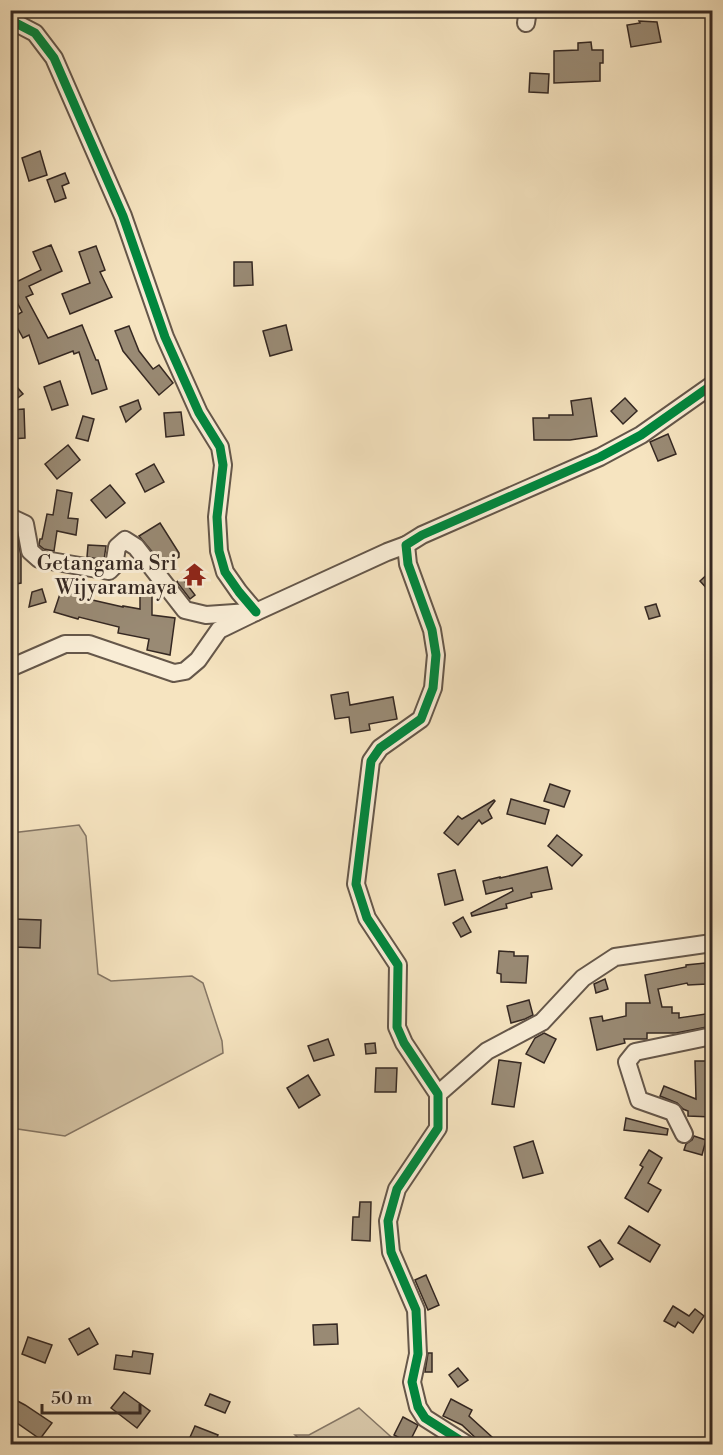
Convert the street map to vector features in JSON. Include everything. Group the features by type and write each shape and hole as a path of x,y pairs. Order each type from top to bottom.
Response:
{"street":[{"path":"10,21 35,33 54,58 123,216 165,337 199,413 220,447 223,465 217,518 219,551 225,572 256,612"},
{"path":"10,668 65,644 89,644 174,673 185,671 198,660 219,630 406,545 422,535 600,457 641,435 712,384"},
{"path":"10,517 25,524 30,551 39,559 109,572 114,566 117,547 125,540 136,546 185,610 206,615 256,612"},
{"path":"406,545 408,564 432,630 436,655 433,688 421,719 380,748 371,761 356,884 367,918 398,965 398,1027 404,1043 438,1094 438,1128 397,1189 388,1221 391,1252 416,1310 418,1354 412,1382 417,1407 425,1418 466,1444"},
{"path":"438,1094 488,1051 542,1022 584,978 615,957 712,943"},
{"path":"684,1134 673,1112 639,1100 627,1062 635,1052 712,1036"}],"shaded area":[{"path":"79,825 86,836 98,974 111,981 192,976 203,983 222,1041 223,1053 65,1136 11,1128 11,833"},
{"path":"359,1408 399,1444 305,1444 295,1435 309,1435"}],"building":[{"path":"639,21 657,22 661,42 631,47 627,25 640,23"},
{"path":"591,42 592,50 603,50 600,81 554,83 554,51 578,50 578,43"},
{"path":"530,73 549,74 548,93 529,92"},
{"path":"40,151 47,175 29,181 22,158"},
{"path":"65,173 69,183 62,186 66,198 55,202 47,180"},
{"path":"51,245 62,271 29,286 33,294 26,297 48,338 82,325 96,360 98,360 107,389 92,394 79,352 74,354 73,351 39,364 29,335 23,338 12,318 22,312 10,285 41,270 33,252"},
{"path":"96,246 105,270 100,272 112,297 70,314 62,294 90,283 79,252"},
{"path":"234,262 252,262 253,285 234,286"},
{"path":"286,325 292,350 270,356 263,331"},
{"path":"129,326 139,351 153,369 159,365 173,383 159,395 123,351 115,331"},
{"path":"10,379 23,394 10,404"},
{"path":"60,381 68,405 52,410 44,387"},
{"path":"591,398 597,436 570,440 534,440 533,418 573,415 571,401"},
{"path":"625,398 637,411 623,424 611,411"},
{"path":"138,400 141,409 126,422 120,407"},
{"path":"24,409 25,438 11,439 11,410"},
{"path":"181,412 184,435 166,437 164,413"},
{"path":"83,416 94,419 88,441 76,438"},
{"path":"668,434 676,454 658,461 650,442"},
{"path":"68,445 80,460 57,479 45,464"},
{"path":"154,464 164,482 145,492 136,474"},
{"path":"110,485 125,503 106,518 91,500"},
{"path":"57,490 72,493 68,518 78,519 76,535 57,531 54,551 44,549 39,545 47,514 53,515"},
{"path":"160,523 179,553 179,557 164,566 139,536"},
{"path":"10,529 16,531 21,555 21,583 10,585"},
{"path":"88,545 106,546 104,560 87,557"},
{"path":"712,570 712,594 700,581"},
{"path":"182,578 195,595 190,599 177,582"},
{"path":"42,589 46,602 29,607 32,592"},
{"path":"61,591 123,607 140,609 140,595 152,595 152,615 175,618 170,655 147,650 149,639 118,633 119,627 54,612"},
{"path":"656,604 660,616 649,619 645,607"},
{"path":"348,692 350,705 393,697 397,719 369,724 370,730 351,733 349,717 335,719 331,695"},
{"path":"550,784 570,791 564,807 544,801"},
{"path":"511,799 549,810 545,824 507,814"},
{"path":"494,800 488,810 492,818 482,824 479,820 458,845 444,833 458,816 462,819"},
{"path":"557,835 582,855 572,866 548,846"},
{"path":"547,867 552,889 531,893 532,897 506,904 507,908 472,916 471,913 513,891 512,888 486,894 483,881"},
{"path":"455,870 463,900 445,905 438,874"},
{"path":"463,917 471,932 461,937 453,923"},
{"path":"15,919 41,920 40,948 14,947"},
{"path":"499,951 514,952 514,956 528,956 526,983 501,982 501,974 497,973"},
{"path":"705,963 707,984 688,985 687,983 658,989 662,1007 672,1007 672,1013 679,1013 679,1018 712,1013 712,1026 676,1033 647,1033 647,1039 624,1039 625,1043 597,1050 590,1018 602,1016 603,1021 626,1016 626,1003 650,1003 645,975"},
{"path":"605,979 608,989 596,993 594,984"},
{"path":"529,1000 533,1015 511,1023 507,1006"},
{"path":"544,1033 556,1039 544,1063 526,1054 535,1038"},
{"path":"328,1039 334,1055 314,1061 308,1046"},
{"path":"375,1043 376,1053 366,1054 365,1044"},
{"path":"499,1060 521,1063 514,1107 492,1104"},
{"path":"695,1061 712,1061 712,1117 688,1116 688,1111 677,1103 660,1096 664,1086 696,1099"},
{"path":"376,1068 397,1068 396,1092 375,1092"},
{"path":"308,1075 320,1095 299,1108 287,1088"},
{"path":"626,1118 668,1129 667,1135 624,1130"},
{"path":"694,1136 706,1140 702,1155 684,1150 686,1144"},
{"path":"533,1141 543,1173 523,1178 514,1147"},
{"path":"649,1150 662,1158 648,1183 661,1190 648,1212 625,1198 643,1167 640,1165"},
{"path":"360,1202 371,1202 370,1241 352,1240 353,1217 359,1217"},
{"path":"629,1226 660,1245 650,1262 618,1243"},
{"path":"600,1240 613,1259 600,1267 588,1247"},
{"path":"426,1275 439,1305 428,1310 415,1280"},
{"path":"673,1306 689,1316 695,1309 704,1316 693,1333 678,1322 675,1327 664,1321"},
{"path":"337,1324 338,1344 314,1345 313,1325"},
{"path":"89,1328 98,1344 78,1355 69,1339"},
{"path":"28,1337 52,1345 45,1363 22,1354"},
{"path":"133,1351 153,1354 150,1374 114,1369 116,1355 132,1357"},
{"path":"428,1353 432,1353 432,1372 425,1372"},
{"path":"458,1368 468,1380 458,1387 449,1375"},
{"path":"124,1392 150,1411 137,1428 111,1408"},
{"path":"210,1394 230,1402 225,1413 205,1405"},
{"path":"10,1397 52,1423 40,1439 10,1418"},
{"path":"451,1399 472,1410 469,1416 492,1437 485,1444 482,1444 462,1425 443,1416"},
{"path":"403,1417 418,1425 409,1443 394,1435"},
{"path":"195,1426 218,1435 214,1444 187,1444"}],"cycle path":[{"path":"10,20 35,33 54,58 123,216 165,337 199,413 220,447 223,465 217,517 219,551 225,572 256,612"},
{"path":"466,1444 425,1418 418,1407 412,1382 418,1354 416,1310 391,1252 388,1221 397,1189 438,1128 438,1094 404,1043 397,1027 398,965 367,918 356,884 371,761 380,748 421,719 433,688 436,655 432,630 408,564 406,545 422,535 600,457 641,435 712,385"}],"place":[{"name":"Getangama Sri Wijyaramaya","path":"195,575"}]}
